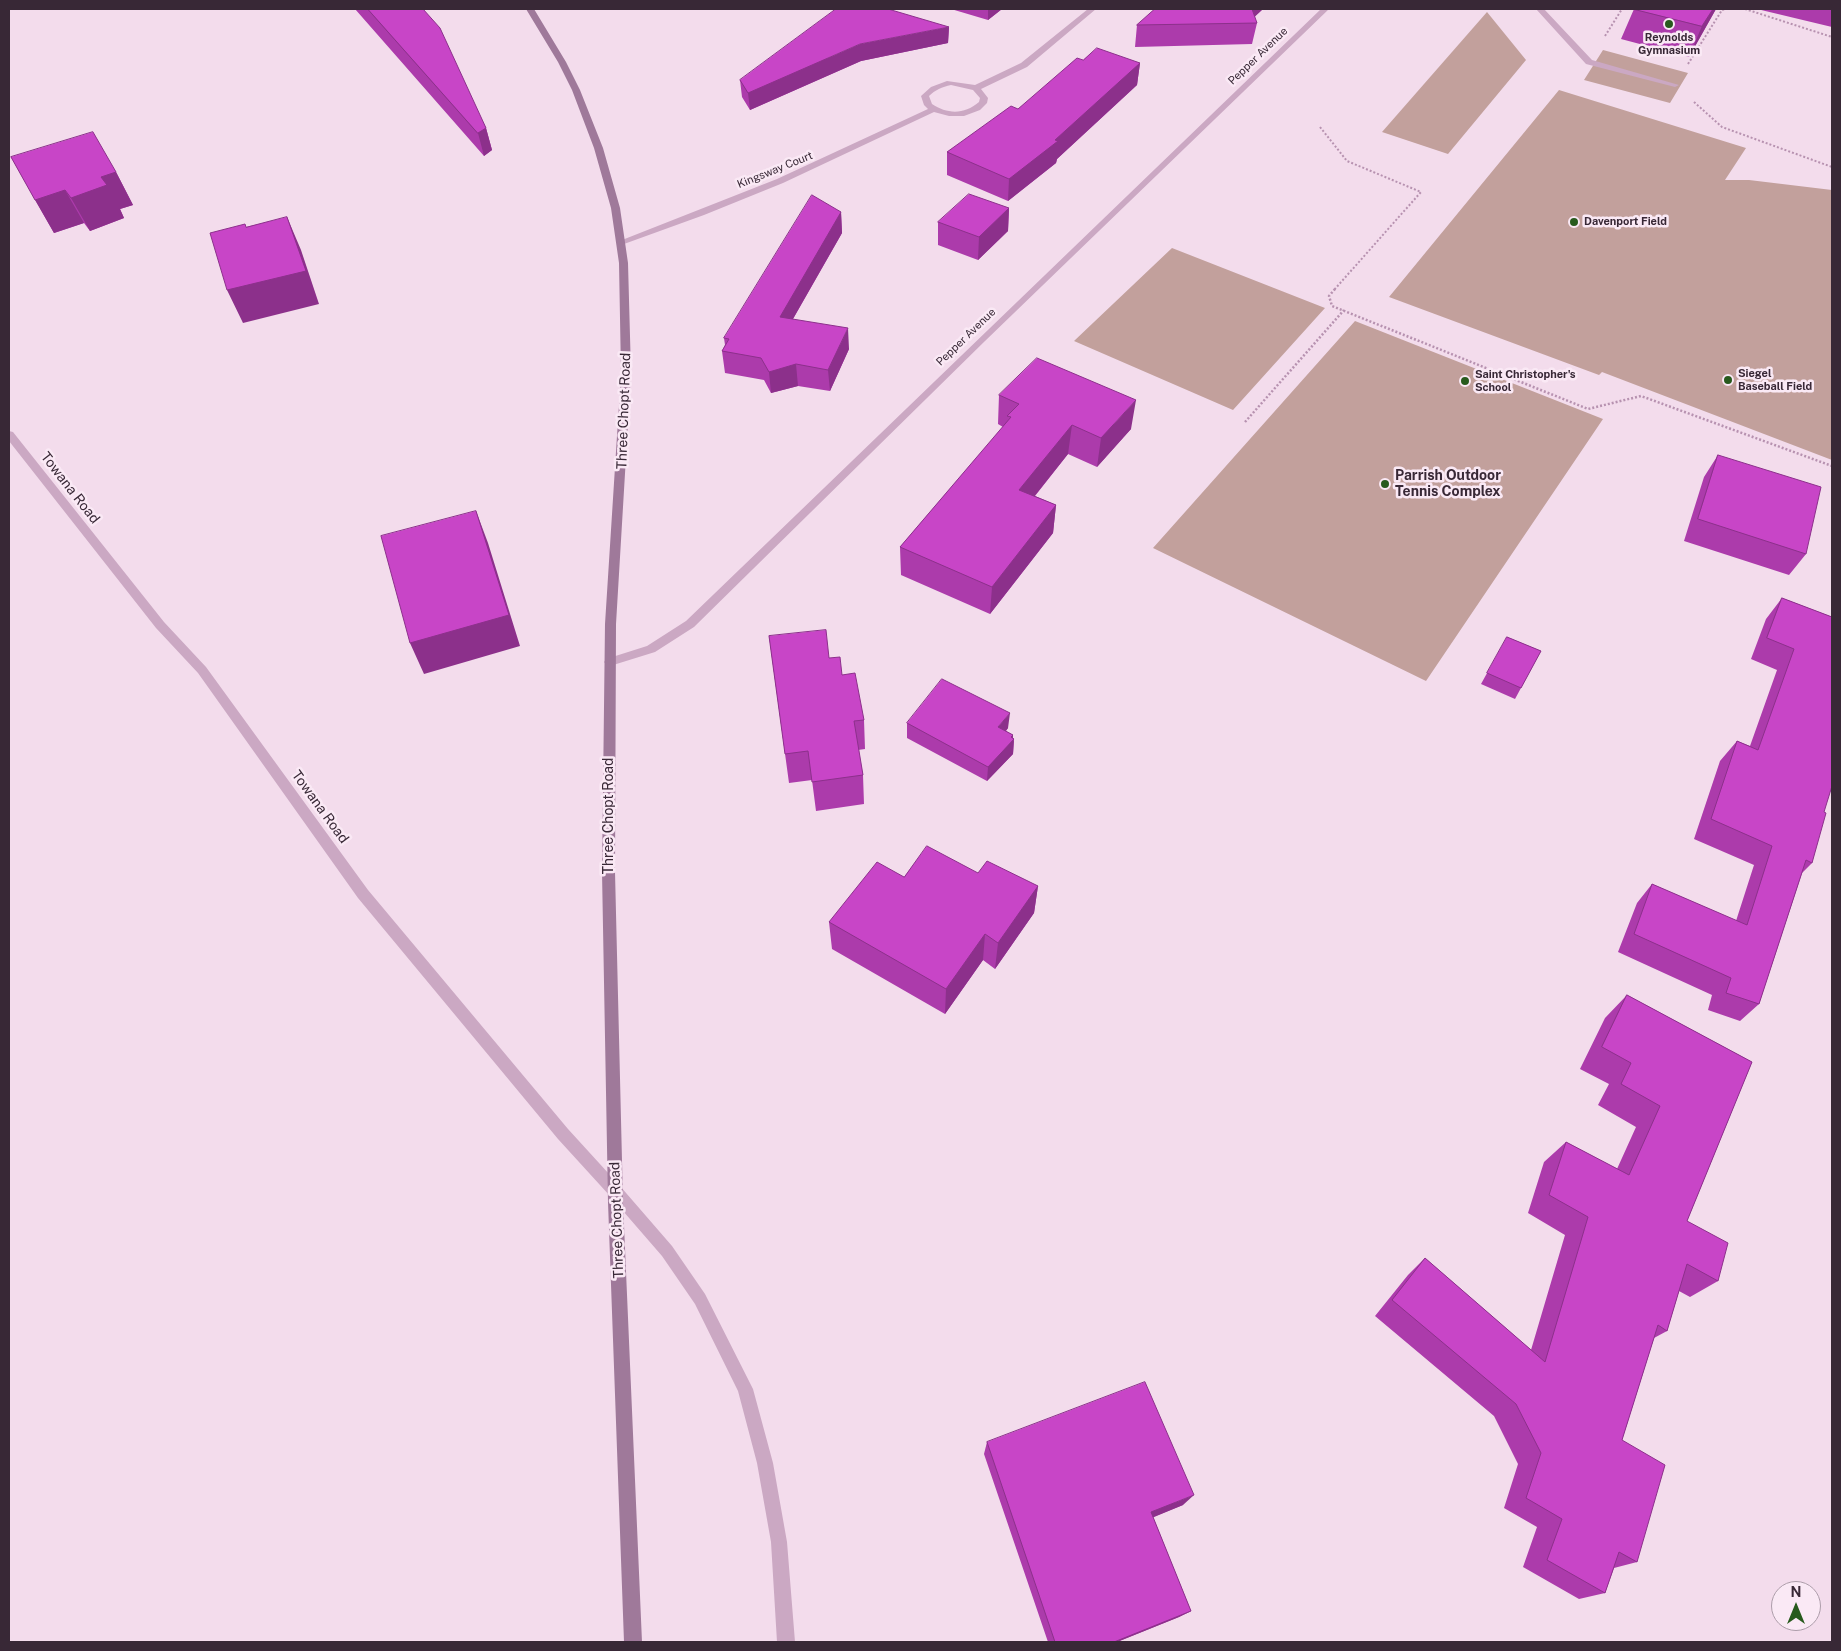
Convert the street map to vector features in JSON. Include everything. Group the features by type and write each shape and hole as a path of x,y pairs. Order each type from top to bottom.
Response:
{"main road":[{"name":"Three Chopt Road","path":"530,9 557,52 576,89 593,130 621,242 627,350 610,662 608,842 614,1191 632,1642"}],"street":[{"path":"976,88 1024,65 1092,9"},
{"name":"Pepper Avenue","path":"610,662 651,649 690,624 982,339 1325,9"},
{"path":"1540,9 1589,62 1675,85"},
{"path":"951,83 976,88 984,98 983,103 971,112 952,114 934,110 928,105 925,96 934,87 951,83"},
{"name":"Kingsway Court","path":"621,242 663,228 840,155 934,110"},
{"name":"Towana Road","path":"9,434 160,625 202,670 363,894 563,1134 667,1251 700,1299 745,1389 765,1463 779,1542 786,1642"}],"path":[{"path":"1725,9 1722,10 1675,85 1722,127 1832,167"},
{"path":"1745,9 1832,37"},
{"path":"1320,127 1347,161 1421,192 1329,296 1332,306 1588,409 1641,396 1832,466"},
{"path":"1245,422 1344,310"}],"shaded area":[{"path":"1487,12 1526,60 1448,154 1382,132"},
{"path":"1603,50 1688,73 1670,103 1584,80"},
{"name":"Siegel Baseball Field","path":"1559,90 1746,148 1725,180 1749,180 1832,190 1832,460 1602,372 1599,375 1389,297"},
{"path":"1172,248 1325,308 1233,410 1074,341"},
{"name":"Parrish Outdoor Tennis Complex","path":"1355,321 1603,419 1426,681 1153,548"}],"building":[{"path":"368,9 423,9 440,28 486,128 478,133"},
{"path":"836,9 888,9 949,27 860,44 748,93 740,80"},
{"path":"1155,9 1252,9 1257,23 1137,25"},
{"path":"1633,9 1713,9 1702,26"},
{"path":"1097,48 1140,63 1055,140 1058,141 1009,179 947,152 1011,106 1018,109 1077,58 1083,60"},
{"path":"93,132 116,172 101,177 107,185 71,198 65,190 35,200 11,157"},
{"path":"969,194 1009,208 979,237 938,222"},
{"path":"812,195 841,212 780,317 848,328 828,370 796,364 769,372 761,358 722,351 729,339 724,338"},
{"path":"287,217 306,271 227,290 210,233 245,224 246,227"},
{"path":"1037,358 1136,400 1101,438 1072,425 1019,490 1056,505 992,587 900,547 1011,417 1007,416 1019,404 999,395"},
{"path":"1718,455 1821,487 1806,554 1698,519"},
{"path":"476,511 509,615 410,643 381,536"},
{"path":"1782,598 1832,617 1832,786 1812,863 1806,860 1759,1004 1726,993 1731,978 1634,934 1652,884 1747,925 1772,846 1711,819 1737,741 1758,750 1794,649 1767,638"},
{"path":"826,630 829,658 840,657 842,675 855,673 864,720 854,721 863,775 812,782 808,751 785,754 769,636"},
{"path":"1507,637 1541,651 1521,688 1487,673"},
{"path":"942,679 1010,713 998,727 1013,735 1011,737 1014,739 988,767 907,723"},
{"path":"927,846 978,873 987,861 1038,886 998,943 985,934 946,989 829,922 877,862 904,877"},
{"path":"1627,995 1752,1062 1687,1221 1728,1243 1718,1281 1687,1264 1667,1331 1658,1325 1622,1440 1665,1465 1637,1562 1619,1552 1605,1593 1547,1560 1562,1519 1526,1498 1541,1453 1516,1404 1392,1300 1425,1258 1545,1362 1588,1217 1549,1195 1566,1142 1629,1175 1660,1106 1621,1084 1631,1063 1602,1047"},
{"path":"1145,1382 1194,1495 1151,1512 1191,1611 1114,1642 1055,1642 987,1442"}],"place":[{"name":"Reynolds Gymnasium","path":"1669,24"},
{"name":"Davenport Field","path":"1574,222"},
{"name":"Siegel Baseball Field","path":"1728,380"},
{"name":"Saint Christopher's School","path":"1465,381"},
{"name":"Parrish Outdoor Tennis Complex","path":"1385,484"}]}
